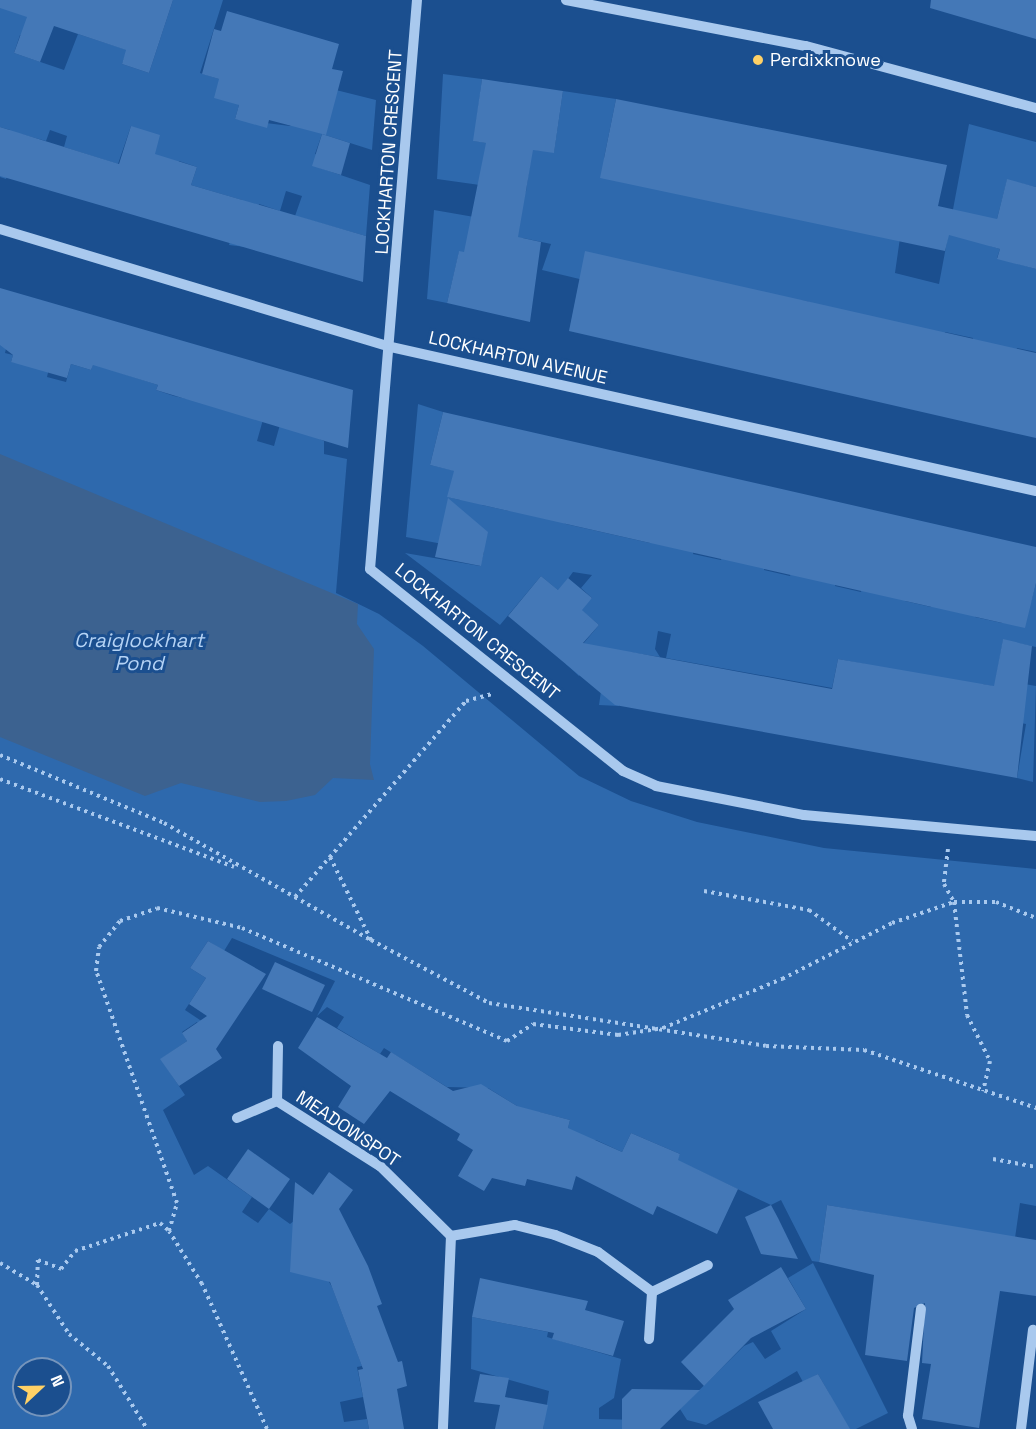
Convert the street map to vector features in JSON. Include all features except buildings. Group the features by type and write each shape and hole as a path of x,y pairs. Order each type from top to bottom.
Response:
{"street":[{"name":"LOCKHARTON CRESCENT","path":"417,0 391,346 370,569 623,771 656,786 804,815 950,831 1036,836"},
{"path":"566,0 806,46 1036,108"},
{"name":"LOCKHARTON AVENUE","path":"0,229 391,346 1036,491"},
{"name":"MEADOWSPOT","path":"277,1101 278,1046"},
{"name":"MEADOWSPOT","path":"237,1118 277,1101"},
{"name":"MEADOWSPOT","path":"277,1101 380,1166 451,1236"},
{"path":"443,1429 451,1236 515,1225 544,1232 598,1252 652,1292"},
{"path":"652,1292 708,1264"},
{"path":"649,1339 652,1292"},
{"path":"912,1429 908,1416 921,1309"},
{"path":"1021,1429 1031,1384 1033,1330"}],"path":[{"path":"295,897 466,701 490,696"},
{"path":"0,755 164,823 370,940 489,1003 663,1028 766,1046 864,1050 1036,1108"},
{"path":"0,779 246,871"},
{"path":"950,831 944,884 954,902 967,1015 990,1061 983,1091"},
{"path":"330,857 370,940"},
{"path":"704,891 809,910 852,941"},
{"path":"636,1035 663,1028 782,979 852,941 954,902 996,902 1036,918"},
{"path":"993,1159 1036,1167"},
{"path":"37,1285 38,1260 61,1269 75,1251 160,1223 168,1231"},
{"path":"0,1263 37,1285 69,1334 108,1366 147,1429"}],"shaded area":[{"path":"173,0 223,0 200,73 219,79 239,105 235,119 290,126 328,88 376,100 372,150 322,134 315,154 324,157 320,168 370,185 366,236 295,216 302,196 286,191 280,211 259,204 246,247 229,245 242,200 191,185 197,167 179,161 173,179 131,126 118,164 64,147 67,136 50,130 46,141 21,134 6,179 0,177 10,130 0,127 0,2 32,13 46,44 20,35 14,53 64,70 78,34 127,50 122,64 149,73"},
{"path":"443,74 482,79 474,141 501,145 494,187 437,179"},
{"path":"563,91 616,99 604,158 903,217 895,273 939,284 969,124 1036,142 1036,187 1007,180 990,246 1000,249 997,258 1036,269 1036,352 1017,348 1012,367 970,354 973,338 945,332 942,348 806,301 592,282 542,270 551,244 523,238 519,256 459,252 447,303 427,299 434,210 503,222 526,191 531,155 527,149 554,152"},
{"path":"0,337 8,340 5,353 13,355 11,362 50,364 47,377 66,382 71,364 91,370 93,364 158,385 156,390 174,396 264,416 257,441 274,446 281,421 324,441 324,454 347,459 336,593 379,614 423,646 579,776 631,801 697,822 824,848 1036,869 1036,1206 1020,1203 1015,1238 827,1205 819,1262 812,1261 781,1200 771,1205 685,1164 671,1174 680,1154 631,1133 622,1152 596,1140 565,1140 570,1120 539,1112 507,1125 517,1106 488,1088 447,1087 384,1048 380,1054 337,1028 344,1017 327,1007 317,1016 335,981 232,938 224,951 208,941 190,968 206,978 185,1010 209,1026 203,1030 197,1022 182,1032 187,1041 161,1059 185,1095 163,1110 194,1175 208,1166 252,1197 242,1212 258,1223 269,1209 290,1224 294,1221 332,1287 362,1366 357,1367 363,1397 340,1402 344,1422 367,1419 369,1429 0,1429"},
{"path":"418,404 443,412 430,465 456,471 448,497 460,500 487,487 482,505 509,511 513,494 566,524 650,543 697,536 693,554 721,560 726,541 768,551 764,570 790,576 795,557 839,567 835,586 861,592 865,572 909,583 905,601 931,607 936,588 980,597 975,617 1002,623 1006,596 1031,602 1036,583 1036,647 1003,640 996,679 1036,686 1033,782 1017,778 1026,724 1002,719 1007,689 982,684 976,715 864,664 838,659 832,688 666,658 671,634 658,631 655,649 660,657 629,652 619,706 599,705 605,663 595,656 579,676 566,664 599,625 579,608 592,598 581,588 592,575 573,572 559,591 541,576 500,625 405,553 480,566 484,552 406,537"},
{"path":"813,1263 888,1413 856,1429 829,1429 830,1395 818,1374 803,1382 797,1371 706,1425 687,1420 680,1409 744,1346 753,1342 765,1359 781,1349 771,1331 806,1309 788,1278"},
{"path":"472,1317 548,1332 547,1337 621,1359 614,1398 599,1408 599,1419 640,1420 642,1429 543,1429 549,1391 471,1369"}],"water":[{"name":"Craiglockhart Pond","path":"0,454 358,604 357,624 374,649 370,764 374,780 333,778 315,795 286,801 260,802 181,783 145,796 0,737"}],"place":[{"name":"Perdixknowe","path":"758,60"}]}
